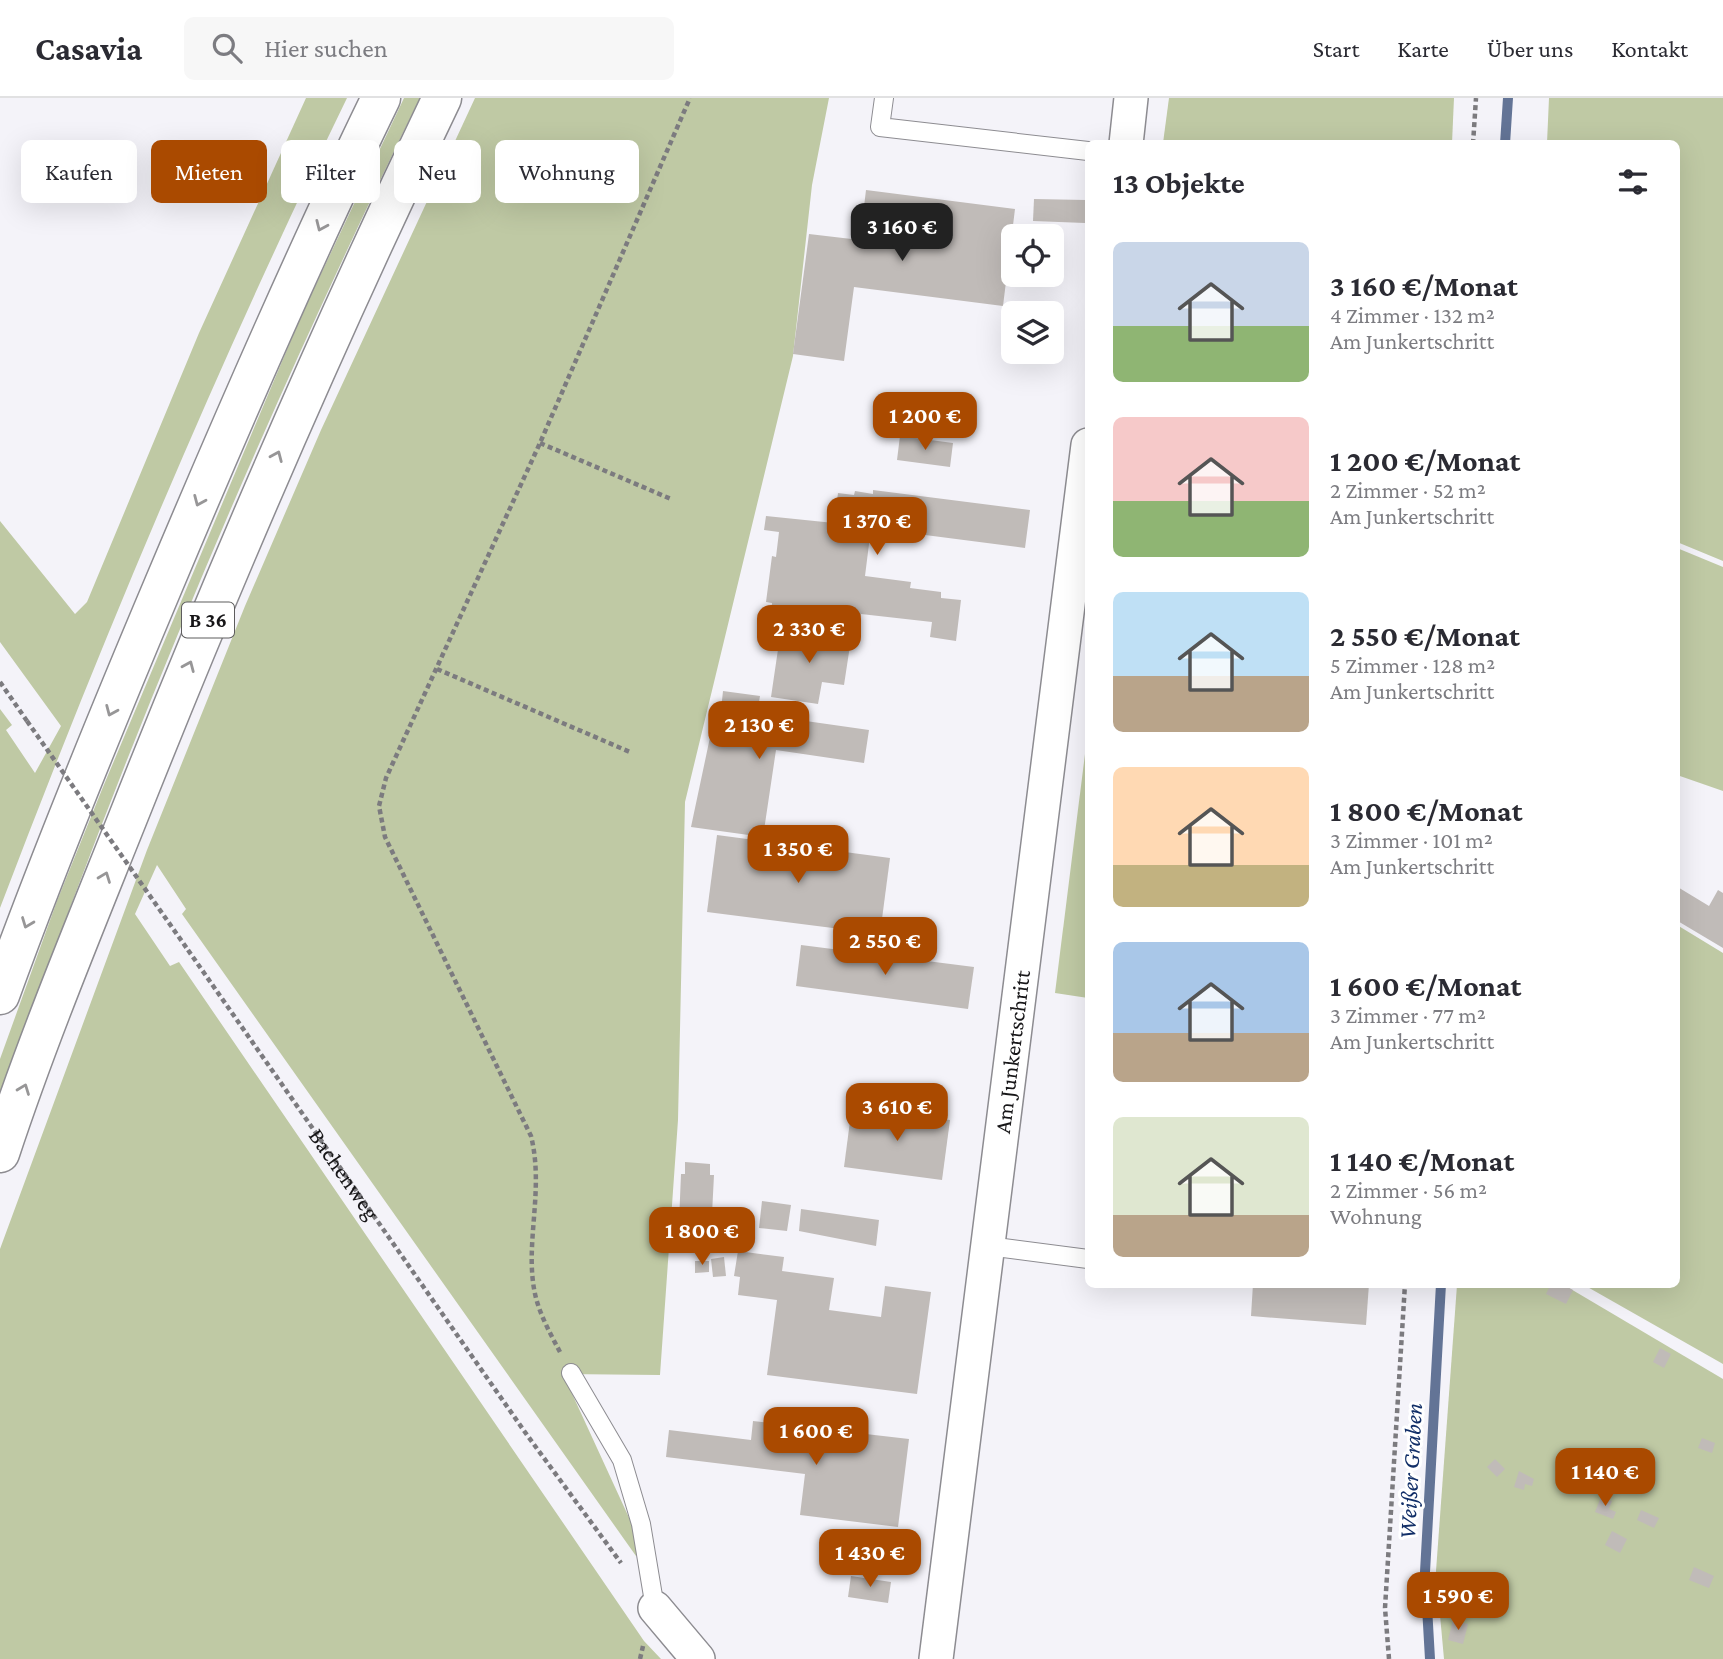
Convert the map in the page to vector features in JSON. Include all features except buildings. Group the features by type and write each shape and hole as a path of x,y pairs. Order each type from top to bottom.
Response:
{"highway":[{"name":"B 36","path":"0,995 104,726 183,538 254,373 381,98"},
{"name":"B 36","path":"0,1153 105,876 232,562 307,388 442,98"}],"street":[{"path":"1126,140 1131,98"},
{"name":"Am Junkertschritt","path":"936,1659 1085,469"},
{"path":"655,1608 698,1659"}],"lane":[{"path":"884,98 880,127 1085,151"},
{"path":"988,1246 1085,1259"},
{"path":"571,1373 622,1460 641,1524 655,1608"}],"path":[{"path":"571,1373 536,1297 533,1271 539,1174 531,1136 385,837 380,806 386,778 540,443 690,98"},
{"path":"1474,140 1476,98"},
{"path":"540,443 671,499"},
{"path":"437,670 630,752"},
{"name":"Bachenweg","path":"0,682 527,1435 655,1608"},
{"path":"1389,1659 1385,1608 1405,1288"}],"green space":[{"path":"306,98 347,98 327,140 287,140"},
{"path":"404,98 420,98 400,140 394,140 394,152 380,180 380,149"},
{"path":"475,98 829,98 812,185 793,356 685,802 678,1120 660,1375 563,1374 631,1522 637,1542 636,1556 182,914 186,909 157,865 135,914 170,966 179,962 644,1641 661,1659 0,1659 0,1249 147,850 245,606 321,430 426,203 481,203 481,140 456,140"},
{"path":"1169,98 1454,98 1452,140 1163,140"},
{"path":"1549,98 1723,98 1723,561 1680,543 1680,140 1547,140"},
{"path":"281,153 281,203 297,203 164,499 0,908 0,709 12,725 6,730 35,773 61,726 0,642 0,521 75,614 87,602 199,333 258,203 267,203 267,184"},
{"path":"354,203 369,203 236,497 151,700 71,905 0,1100 0,1059 57,901 302,314"},
{"path":"1680,549 1723,567 1723,791 1680,776"},
{"path":"1085,754 1085,998 1055,993"},
{"path":"1680,927 1723,953 1723,1364 1589,1288 1680,1288"},
{"path":"1457,1288 1569,1288 1723,1379 1723,1659 1444,1659 1436,1571"}],"waterway":[{"name":"Weißer Graben","path":"1505,140 1508,98"},
{"name":"Weißer Graben","path":"1430,1659 1425,1572 1441,1288"}]}
